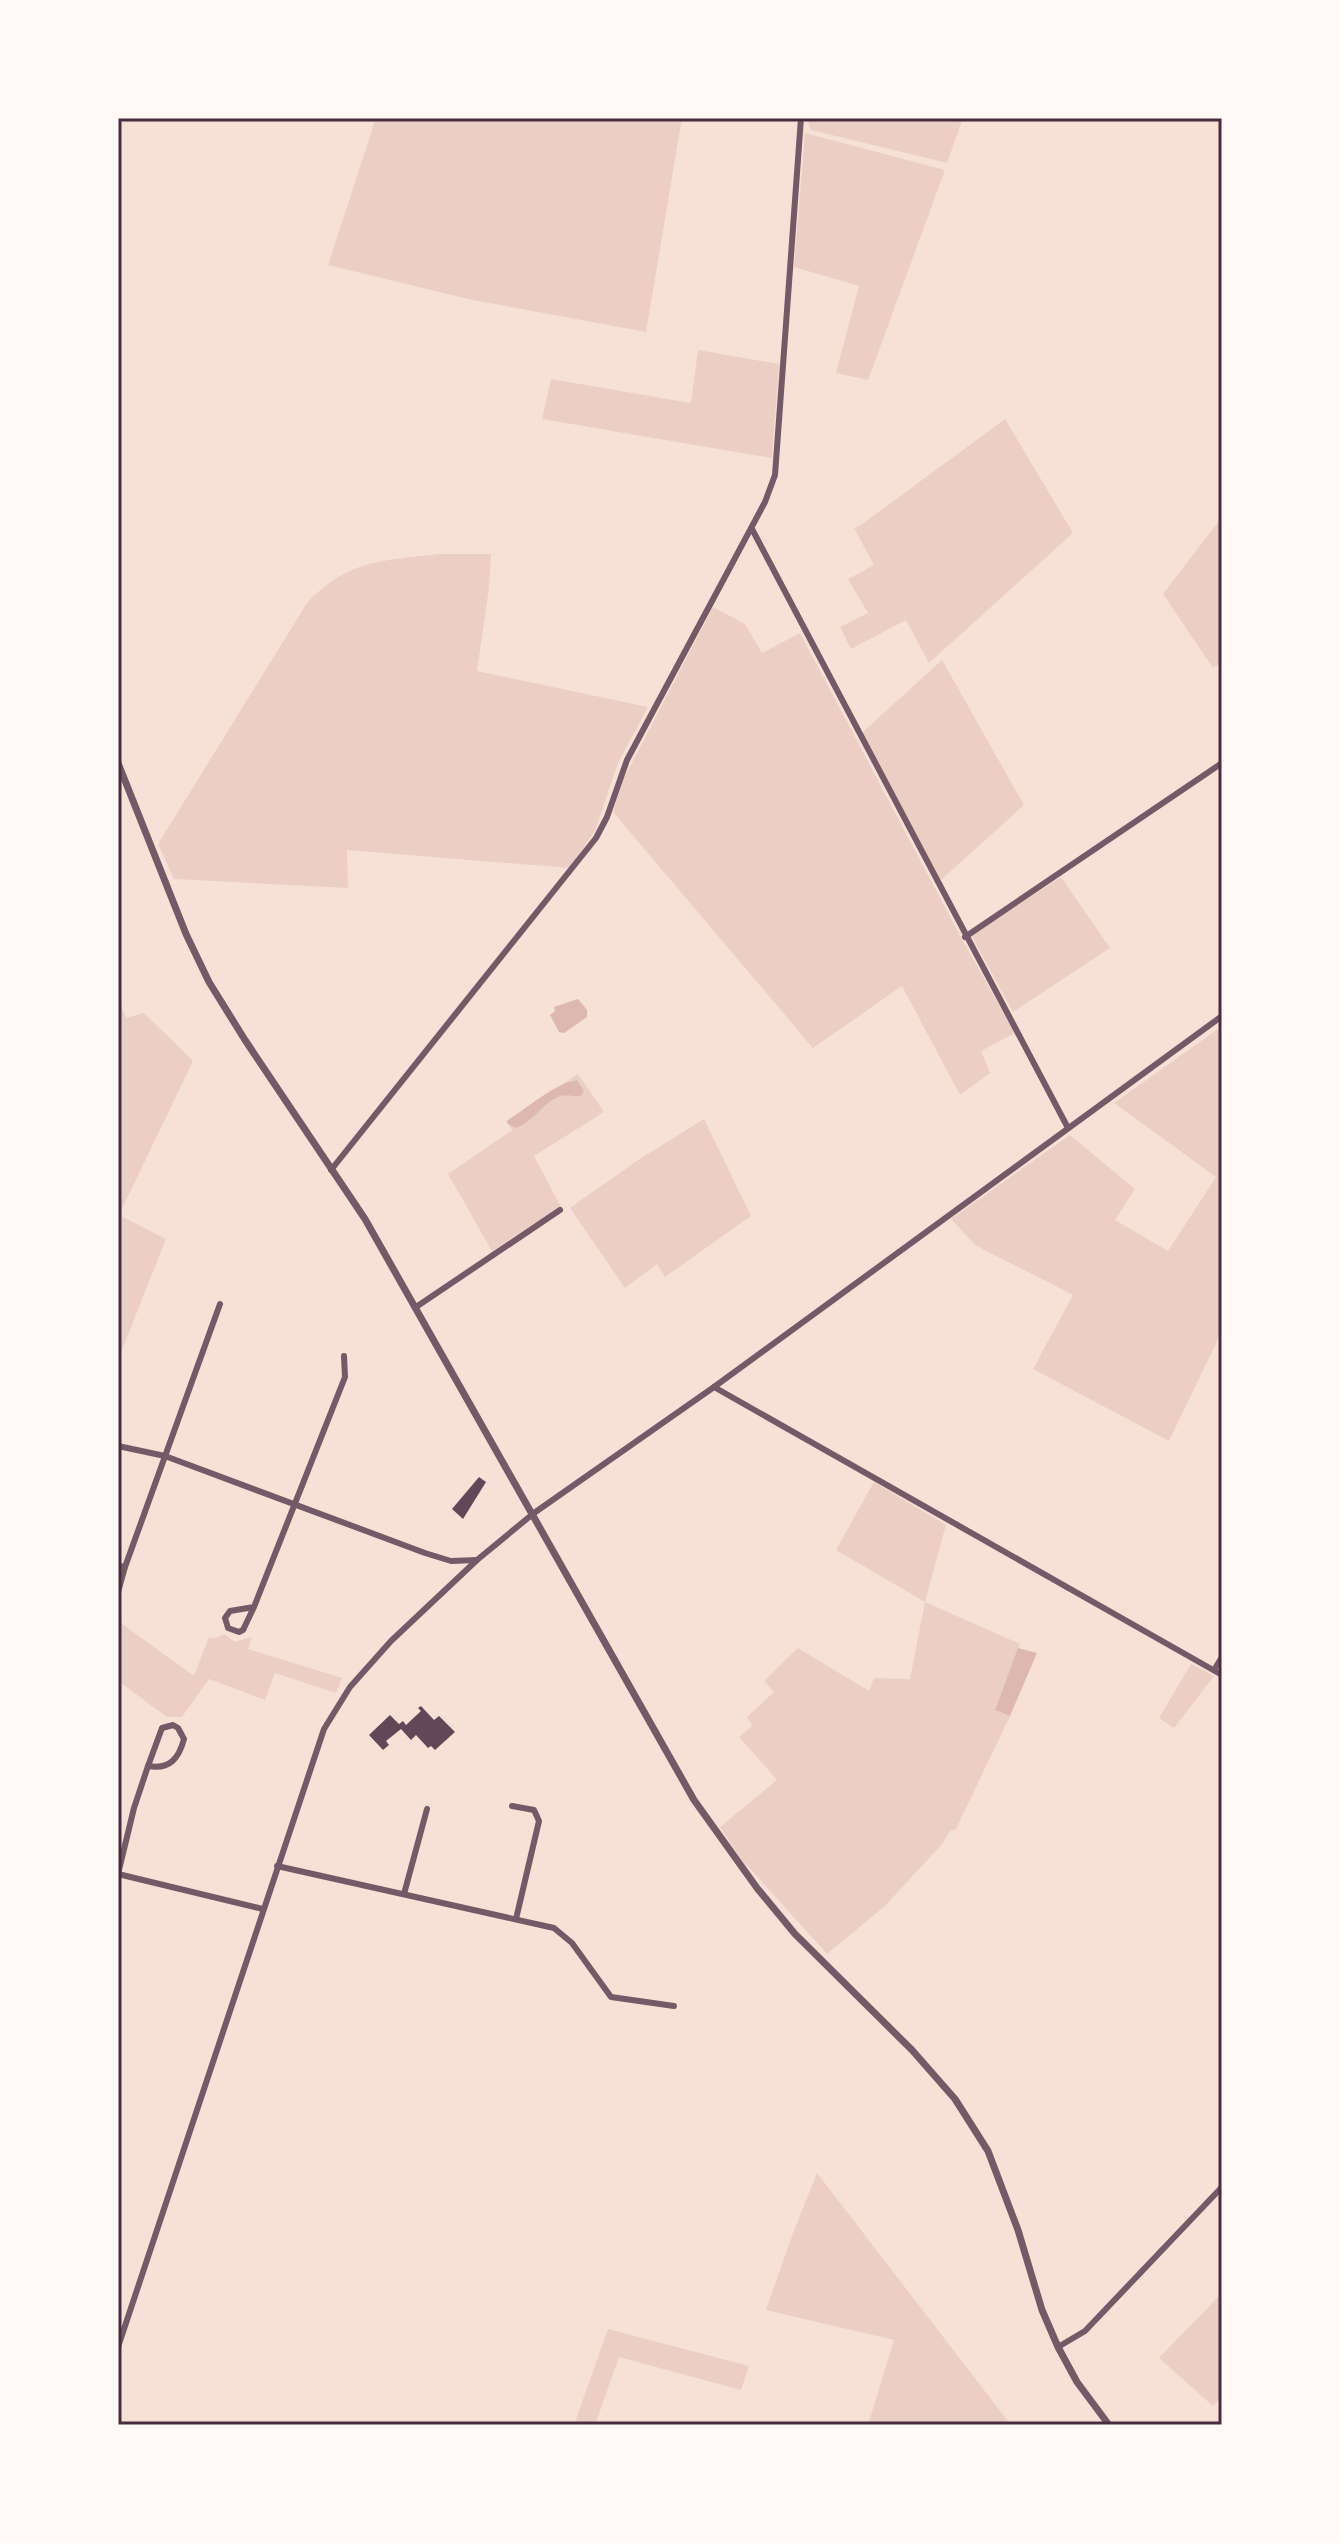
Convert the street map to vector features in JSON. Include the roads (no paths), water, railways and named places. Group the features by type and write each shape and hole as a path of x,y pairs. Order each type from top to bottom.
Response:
{"street":[{"path":"331,1170 596,838 607,817 627,760 765,502 775,467 801,118"},
{"path":"752,529 1068,1128"},
{"path":"118,763 186,934 209,982 365,1219 694,1800 795,1934 912,2050 955,2099 988,2151 1018,2230 1042,2310 1077,2382 1106,2424"},
{"path":"965,937 1222,763"},
{"path":"118,2347 324,1729 350,1687 391,1641 477,1560 534,1513 714,1387 1222,1016"},
{"path":"416,1307 560,1210"},
{"path":"118,1592 122,1567 220,1304"},
{"path":"254,1607 230,1611 225,1618 228,1628 239,1632 243,1630 254,1607 345,1377 344,1356"},
{"path":"714,1387 1222,1675"},
{"path":"118,1446 165,1456 451,1561 477,1560"},
{"path":"1214,1670 1222,1657"},
{"path":"148,1766 163,1766 175,1760 184,1739 178,1728 173,1725 162,1728 148,1766 134,1808 118,1874 263,1909"},
{"path":"512,1806 534,1810 539,1821 516,1919"},
{"path":"404,1894 427,1809"},
{"path":"277,1866 554,1928 572,1943 611,1997 674,2006"},
{"path":"1058,2347 1085,2331 1222,2187"}]}
